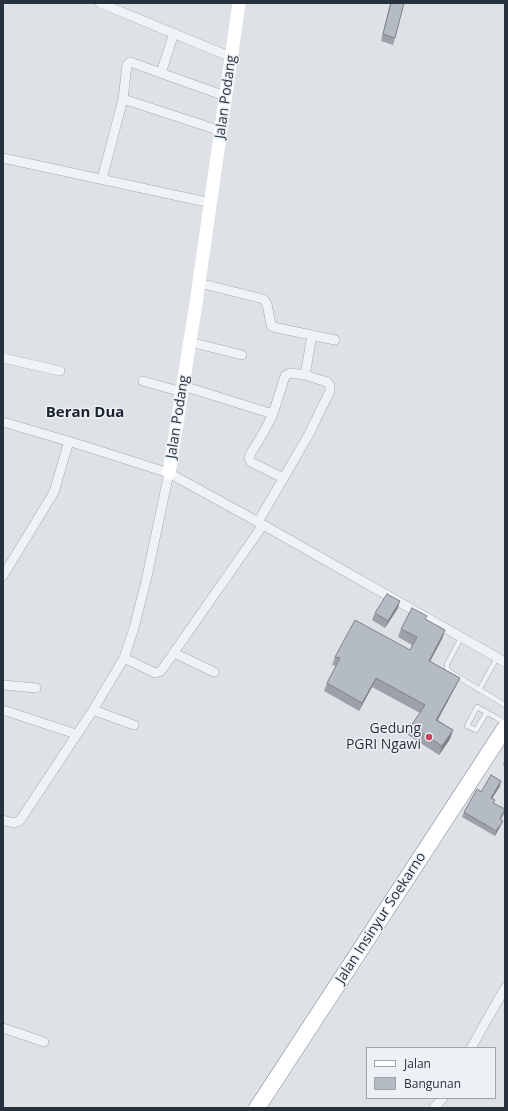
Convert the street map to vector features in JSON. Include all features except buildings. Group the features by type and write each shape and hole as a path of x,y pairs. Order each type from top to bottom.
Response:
{"highway":[{"name":"Jalan Insinyur Soekarno","path":"257,1108 505,728"}],"street":[{"path":"100,3 231,57"},
{"name":"Jalan Podang","path":"239,3 211,203 169,473 501,660"},
{"path":"161,73 174,33"},
{"path":"102,179 123,99 127,65 130,62 225,96"},
{"path":"123,99 221,130"},
{"path":"3,158 211,203"},
{"path":"199,283 263,299 267,304 273,327 335,340"},
{"path":"305,375 312,335"},
{"path":"190,342 242,355"},
{"path":"3,358 60,371"},
{"path":"124,658 155,673 161,671 260,524 330,391 330,386 327,382 305,375 290,373 285,376 273,414 249,458 251,462 283,478"},
{"path":"143,381 182,389 273,414"},
{"path":"3,422 69,441 169,473 146,581 134,628 124,658 93,710 19,821 13,823 3,820"},
{"path":"3,576 54,492 69,441"},
{"path":"174,653 214,672"},
{"path":"3,685 36,688"},
{"path":"3,710 76,734"},
{"path":"93,710 134,725"},
{"path":"472,1047 505,988"},
{"path":"3,1028 44,1042"},
{"path":"434,1108 442,1099"}],"lane":[{"path":"461,638 447,668 450,672 505,705"},
{"path":"480,690 501,660"},
{"path":"486,712 476,730 467,726 477,707 486,712 505,723"}],"place":[{"name":"Gedung PGRI Ngawi","path":"429,737"}],"district":[{"name":"Beran Dua","path":"85,413"}]}
